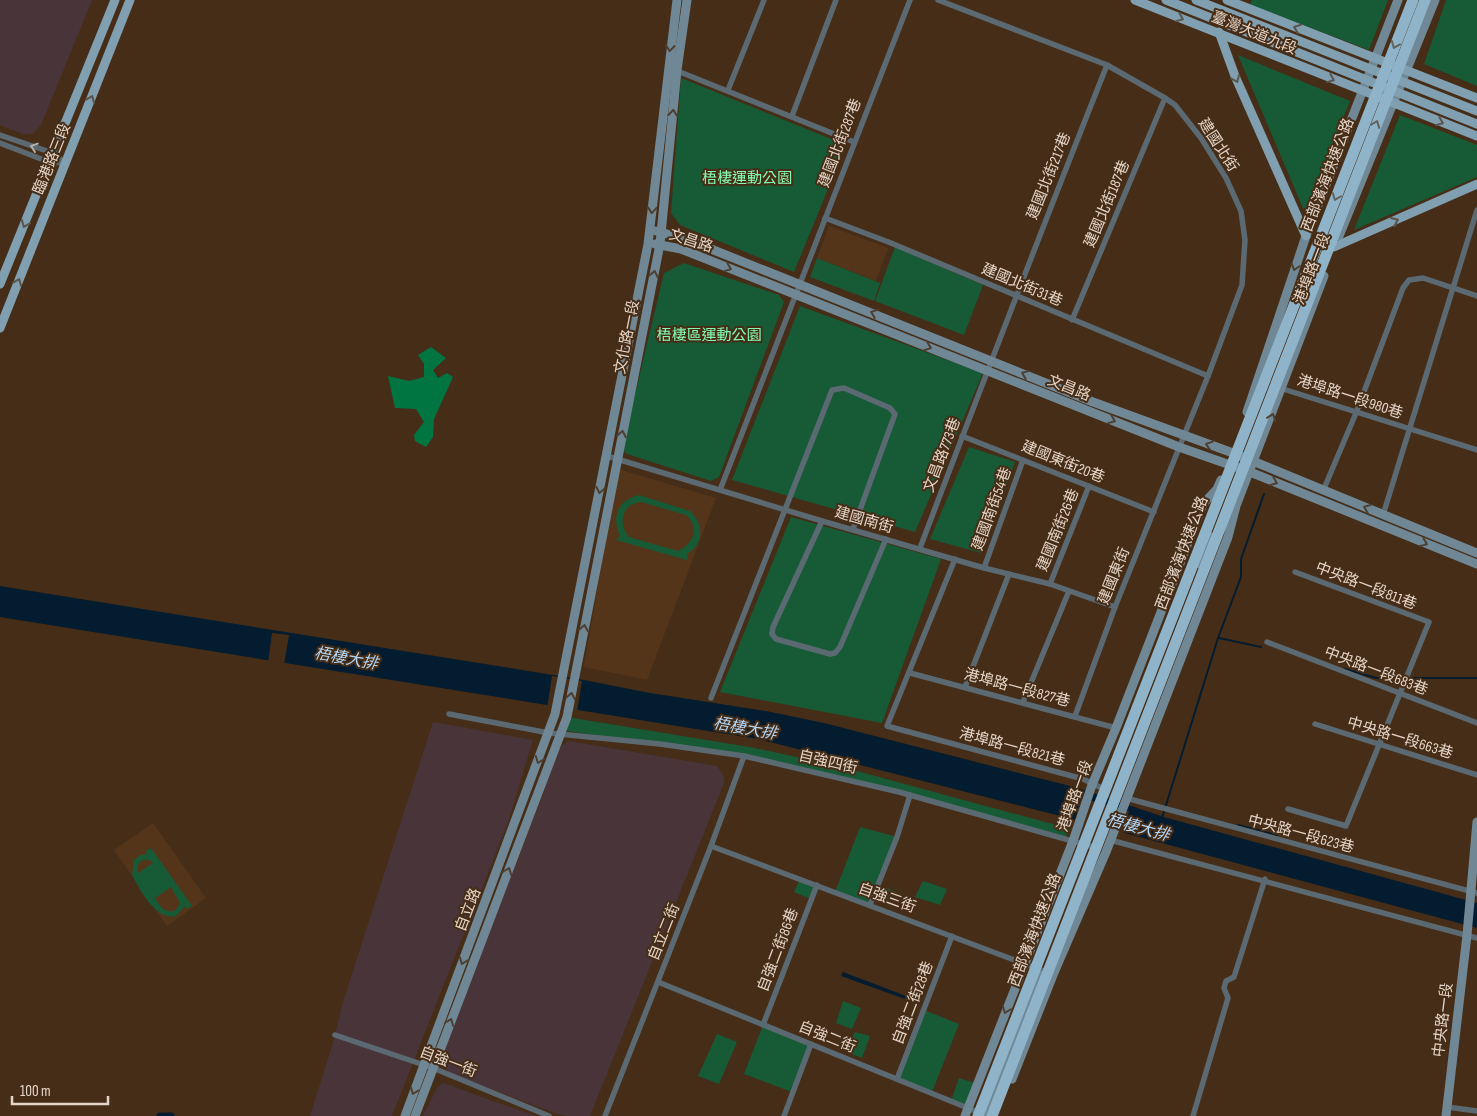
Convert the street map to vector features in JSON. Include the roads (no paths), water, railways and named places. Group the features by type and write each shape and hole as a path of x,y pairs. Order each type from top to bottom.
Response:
{"highway":[{"name":"西部濱海快速公路","path":"986,1116 1042,954 1413,0"},
{"name":"西部濱海快速公路","path":"986,1116 1054,957 1425,0"},
{"path":"1042,954 1061,886 1217,489"},
{"path":"1054,957 1064,943 1072,924 1236,506"}],"main road":[{"name":"臨港路三段","path":"0,284 115,0"},
{"name":"臨港路三段","path":"0,328 130,0"},
{"name":"臺灣大道九段","path":"1135,0 1477,136"},
{"name":"臺灣大道九段","path":"1166,0 1477,124"},
{"name":"臺灣大道九段","path":"1196,0 1477,111"},
{"name":"臺灣大道九段","path":"1232,1 1477,98"},
{"path":"1232,1 1219,34 1235,76 1306,236"},
{"path":"1334,247 1477,184"}],"street":[{"name":"文化路一段","path":"555,714 648,244 667,70 677,0"},
{"name":"文化路一段","path":"567,717 660,244 677,70 687,0"},
{"path":"728,90 764,0"},
{"path":"792,116 836,0"},
{"name":"建國北街287巷","path":"720,490 910,0"},
{"name":"建國北街","path":"938,0 1106,65 1165,98 1174,105 1201,138 1226,178 1241,211 1245,240 1242,285 1179,447"},
{"name":"港埠路一段","path":"986,1116 1203,557 1214,515 1217,489 1233,453 1306,236 1398,0"},
{"name":"港埠路一段","path":"998,1116 1053,975 1106,852 1228,538 1236,506 1283,388 1334,247 1395,104 1435,0"},
{"name":"建國北街217巷","path":"993,360 1015,295 1106,65"},
{"path":"667,70 677,70 854,142"},
{"name":"建國北街187巷","path":"1072,320 1165,98"},
{"path":"0,135 51,158"},
{"path":"0,144 65,163"},
{"path":"1383,515 1477,210"},
{"name":"建國北街31巷","path":"825,218 1208,376"},
{"name":"文昌路","path":"650,230 686,238 800,285 993,360 1093,402 1184,437 1233,453 1477,553"},
{"name":"文昌路","path":"648,244 660,244 681,249 1179,447 1250,472 1477,564"},
{"path":"1324,491 1356,413 1403,288 1409,280 1423,278 1477,296"},
{"name":"文昌路773巷","path":"920,548 993,360"},
{"path":"711,698 832,390 844,388 890,408 895,414 853,529"},
{"name":"港埠路一段980巷","path":"1283,388 1356,413 1477,450"},
{"name":"建國東街20巷","path":"962,436 1154,512"},
{"name":"建國東街","path":"1075,716 1115,607 1179,447"},
{"name":"建國南街","path":"607,456 984,568 1050,584 1115,607"},
{"name":"建國南街54巷","path":"984,568 1023,460"},
{"name":"建國南街26巷","path":"1050,584 1089,486"},
{"name":"港埠路一段","path":"967,1112 1073,840 1092,785 1203,504 1217,489"},
{"name":"港埠路一段","path":"1203,557 1236,506"},
{"path":"822,521 773,627 772,634 776,639 830,654 835,653 840,647 886,539"},
{"path":"910,673 955,559"},
{"name":"中央路一段811巷","path":"1294,572 1429,622 1398,694"},
{"path":"965,686 1009,574"},
{"path":"1023,702 1069,591"},
{"name":"中央路一段683巷","path":"1267,642 1398,694 1477,722"},
{"name":"港埠路一段827巷","path":"910,673 965,686 1116,728"},
{"name":"港埠路一段821巷","path":"910,673 887,726 1083,779 1092,785 1126,799"},
{"path":"1288,809 1346,826 1398,694"},
{"name":"自強四街","path":"449,714 549,733 560,732 744,756 910,795 1073,840 1106,852"},
{"name":"自立路","path":"405,1116 555,714"},
{"name":"自立路","path":"415,1116 567,717"},
{"name":"中央路一段663巷","path":"1315,724 1477,775"},
{"name":"自立二街","path":"605,1116 711,846 744,756"},
{"path":"870,905 897,837 910,795"},
{"name":"中央路一段623巷","path":"1126,799 1472,894"},
{"path":"1472,894 1477,822"},
{"path":"1110,840 1467,931 1477,938"},
{"name":"自強三街","path":"711,846 1053,975"},
{"path":"1193,1116 1228,998 1224,988 1226,982 1234,977 1265,879"},
{"name":"自強二街86巷","path":"763,1025 817,885"},
{"name":"中央路一段","path":"1446,1112 1472,894"},
{"name":"自強二街28巷","path":"897,1078 952,936"},
{"name":"自強二街","path":"658,982 897,1078 967,1112 986,1116"},
{"name":"自強一街","path":"335,1035 433,1068 549,1116"},
{"path":"784,1116 811,1044"},
{"path":"1446,1112 1477,1111"}],"water":[{"name":"梧棲大排","path":"0,586 584,680 650,693 766,711 824,723 1078,788 1164,817 1477,903 1477,928 1080,821 758,739 0,617"},
{"path":"843,972 906,996 905,999 841,976"}],"waterway":[{"name":"梧棲大排","path":"1162,818 1218,638 1241,577 1241,559 1264,494"},
{"path":"1219,638 1261,647"},
{"path":"1345,669 1376,678 1477,678"},
{"path":"1238,825 1277,835"},
{"path":"160,1116 171,1116"}],"park label":[{"name":"梧棲運動公園","path":"747,178"},
{"name":"梧棲區運動公園","path":"709,335"}]}
